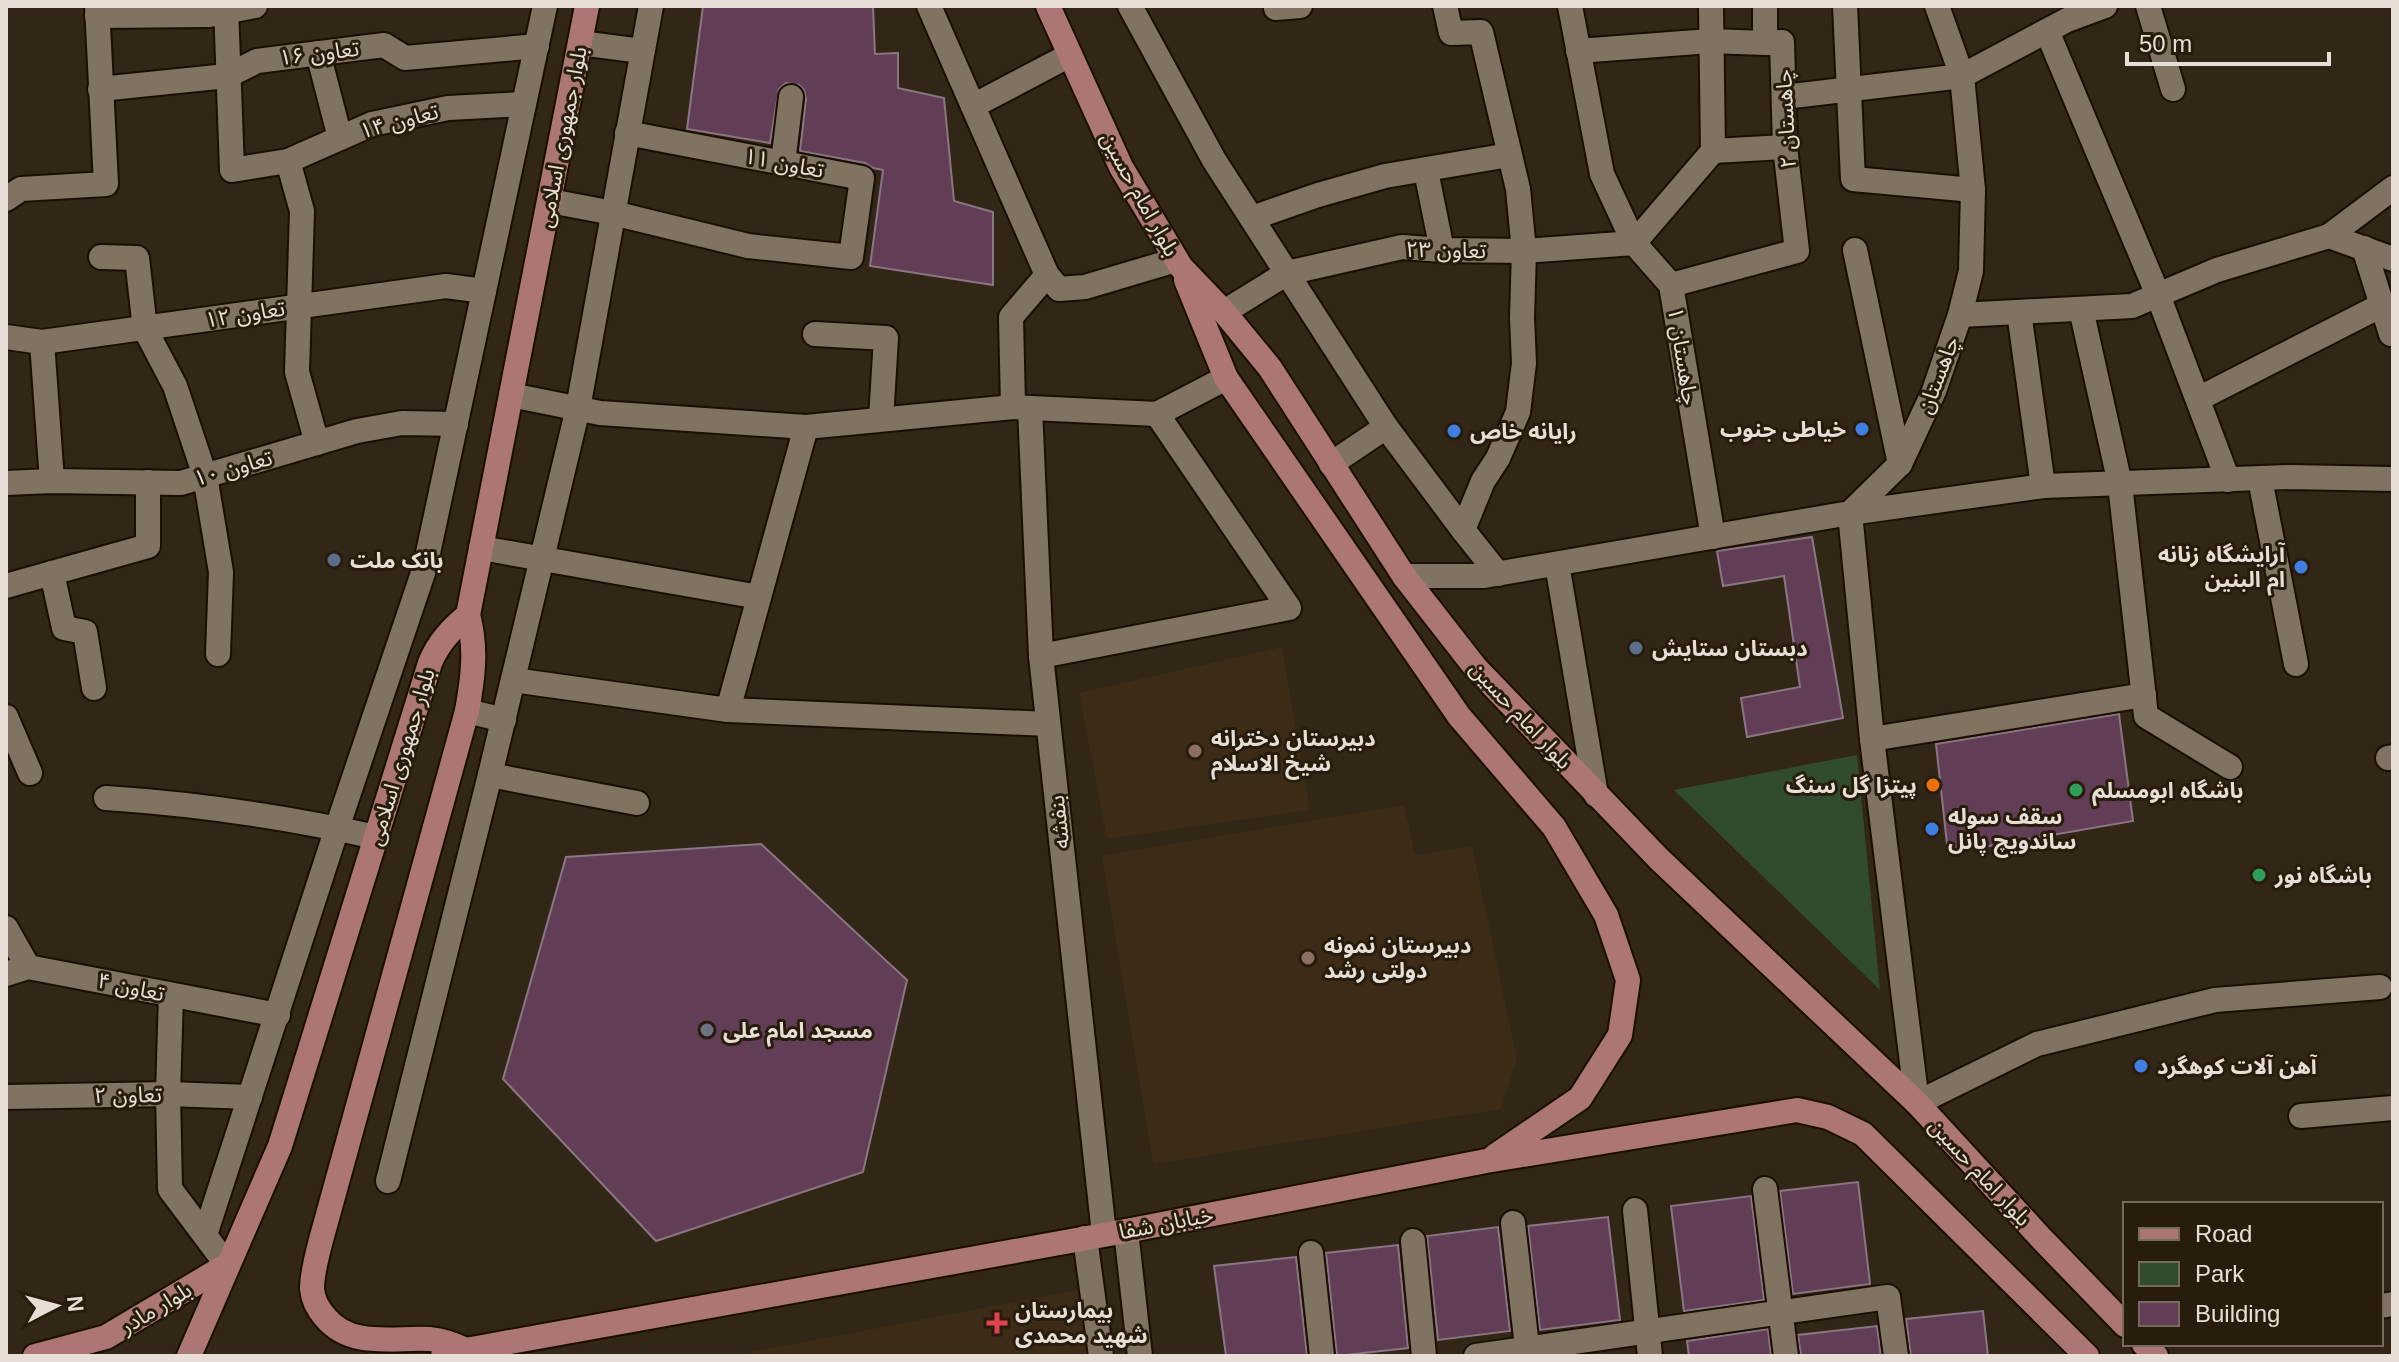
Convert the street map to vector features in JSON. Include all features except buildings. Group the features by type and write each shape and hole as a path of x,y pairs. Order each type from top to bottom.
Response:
{"main road":[{"name":"بلوار جمهوری اسلامی","path":"189,1356 280,1146 430,663 452,628 468,615 587,6"},
{"name":"بلوار امام حسین","path":"1048,6 1121,167 1178,264 1224,312 1270,368 1404,576 1475,667 1659,859 1917,1103 2123,1323"},
{"path":"1178,264 1226,378 1459,716 1554,827 1606,915 1628,980 1620,1035 1580,1098 1486,1161"},
{"path":"454,1353 433,1339 353,1337 327,1320 312,1293 321,1240 467,711 474,661 468,615"},
{"name":"خیابان شفا","path":"454,1353 1486,1161 1797,1110 1828,1117 1863,1134 2087,1356"},
{"name":"بلوار مادر","path":"35,1356 106,1337 227,1265"}],"street":[{"path":"6,199 21,189 106,184 97,11 209,15 225,9 255,6"},
{"path":"205,1235 425,567 545,6"},
{"path":"388,1181 504,720 578,408 651,6"},
{"path":"929,6 1047,275 1059,289 1085,287 1178,264"},
{"path":"1130,6 1214,160 1386,427 1498,574"},
{"path":"1445,6 1451,33 1481,32 1518,189 1524,251 1524,363 1518,412 1498,458 1483,481 1463,530"},
{"name":"چاهستان ۱","path":"1570,6 1602,174 1634,243 1671,285 1713,537"},
{"path":"1634,243 1713,151 1711,6"},
{"name":"چاهستان ۲","path":"1671,285 1797,251 1785,147 1782,42 1765,43 1765,6"},
{"path":"1845,6 1853,179 1973,190"},
{"name":"چاهستان","path":"1850,513 1900,464 1934,391 1960,315 1971,271 1973,190 1962,76 1937,6"},
{"path":"1784,97 1962,76 2060,19 2105,6"},
{"path":"2148,6 2173,89"},
{"path":"225,9 227,76"},
{"path":"2060,19 2158,295 2228,480"},
{"path":"1578,51 1710,41 1765,43"},
{"path":"580,43 642,51"},
{"name":"تعاون ۱۶","path":"100,89 227,76 257,61 384,45 405,58 537,46"},
{"path":"318,53 340,138"},
{"path":"973,106 1070,55"},
{"name":"تعاون ۱۴","path":"227,76 232,170 288,161 372,124 448,108 524,104"},
{"path":"783,163 791,97"},
{"name":"تعاون ۱۱","path":"613,213 748,246 851,257 862,178 627,133"},
{"path":"1713,151 1785,147"},
{"path":"1252,218 1372,180 1509,155"},
{"path":"288,161 302,211 297,372 317,443"},
{"path":"1426,171 1442,250"},
{"path":"1960,315 2132,306 2217,270 2329,236 2393,188"},
{"path":"550,201 613,213"},
{"path":"2329,236 2393,259"},
{"name":"تعاون ۲۳","path":"1224,312 1287,273 1402,247 1524,251 1634,243"},
{"path":"2364,248 2391,334"},
{"path":"1855,250 1900,464"},
{"path":"101,257 137,258 145,329 175,386 205,476 221,572 218,654"},
{"name":"بنفشه","path":"1047,275 1011,317 1022,407 1041,656 1105,1234"},
{"name":"تعاون ۱۲","path":"6,337 42,342 446,286 484,291"},
{"path":"2198,399 2382,305"},
{"path":"2081,309 2120,484 2146,716 2230,767"},
{"path":"2019,312 2043,486"},
{"path":"815,334 886,338 881,419"},
{"path":"42,342 52,481"},
{"path":"511,395 600,413 806,427 1022,407 1157,414 1226,378"},
{"path":"1041,656 1289,608 1157,414"},
{"name":"تعاون ۱۰","path":"6,483 181,483 357,431 402,423 456,424"},
{"path":"728,710 806,427"},
{"path":"1331,464 1386,427"},
{"path":"2260,479 2296,664"},
{"path":"1404,576 1484,576 1850,513 2043,486 2260,479 2393,479"},
{"path":"6,586 148,546 148,482"},
{"path":"1850,513 1872,739 1917,1103 2037,1044 2215,1000 2380,987"},
{"path":"481,548 759,597"},
{"path":"1557,564 1596,795"},
{"path":"52,573 64,628 85,632 94,688"},
{"path":"513,680 728,710 1048,724"},
{"path":"1872,739 2144,695"},
{"path":"467,711 504,720"},
{"path":"6,717 30,773"},
{"path":"490,775 637,803"},
{"path":"106,798 183,803 300,820 376,837"},
{"name":"تعاون ۴","path":"6,928 17,970 131,985 278,1015"},
{"path":"171,995 168,1094 170,1189 227,1265"},
{"name":"تعاون ۲","path":"6,1097 168,1094 250,1097"},
{"path":"2301,1116 2393,1108"},
{"path":"1765,1189 1786,1356"},
{"path":"1635,1210 1650,1356"},
{"path":"1513,1223 1527,1352"},
{"path":"1101,1356 1105,1234"},
{"path":"1105,1234 1140,1356"},
{"path":"1413,1241 1424,1356"},
{"path":"1311,1253 1322,1356"},
{"path":"1476,1356 1527,1352 1648,1331 1888,1297 1896,1356"}],"shaded area":[{"name":"دبیرستان دخترانه شیخ الاسلام","path":"1282,647 1310,810 1107,839 1079,693"},
{"name":"دبیرستان نمونه دولتی رشد","path":"1404,805 1415,855 1472,846 1517,1059 1501,1109 1153,1164 1102,856"},
{"name":"بیمارستان شهید محمدی","path":"1083,1289 1091,1356 730,1356"}],"green space":[{"path":"1857,755 1880,990 1674,790"}],"place":[{"name":"خیاطی جنوب","path":"1862,429"},
{"name":"رایانه خاص","path":"1454,431"},
{"name":"بانک ملت","path":"334,560"},
{"name":"آرایشگاه زنانه ام البنین","path":"2301,567"},
{"name":"دبستان ستایش","path":"1636,648"},
{"name":"دبیرستان دخترانه شیخ الاسلام","path":"1195,751"},
{"name":"پیتزا گل سنگ","path":"1933,785"},
{"name":"باشگاه ابومسلم","path":"2076,790"},
{"name":"سقف سوله ساندویچ پانل","path":"1932,829"},
{"name":"باشگاه نور","path":"2259,875"},
{"name":"دبیرستان نمونه دولتی رشد","path":"1308,958"},
{"name":"مسجد امام علی","path":"707,1030"},
{"name":"آهن آلات کوهگرد","path":"2141,1066"},
{"name":"بیمارستان شهید محمدی","path":"997,1323"}]}
